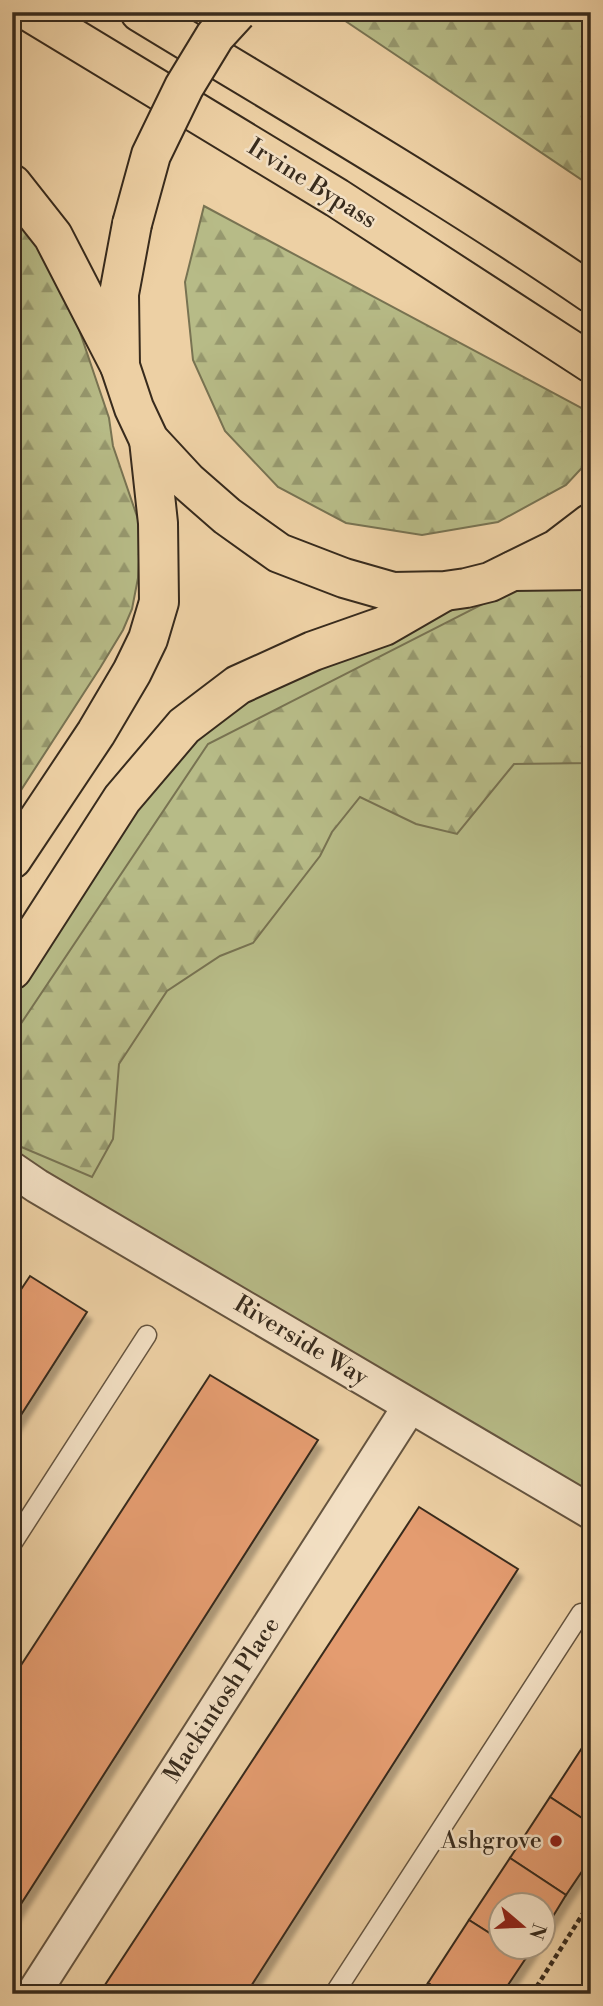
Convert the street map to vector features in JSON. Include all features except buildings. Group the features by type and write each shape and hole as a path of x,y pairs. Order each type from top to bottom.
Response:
{"main road":[{"name":"Irvine Bypass","path":"30,12 337,198 591,363"},
{"path":"139,12 421,183 535,254 591,293"},
{"path":"120,366 119,294 132,224 151,156 184,87 215,36 237,12"},
{"path":"12,184 53,236 120,366 134,408 149,440 187,481 227,516 279,553 344,578 393,592 445,591 489,583 557,549 591,523"},
{"path":"12,859 96,733 148,639 159,602 158,523 149,440"},
{"path":"513,571 591,570"},
{"path":"12,970 122,799 184,726 238,685 313,651 384,626 445,591"}],"street":[{"name":"Riverside Way","path":"12,1169 591,1512"},
{"name":"Mackintosh Place","path":"33,1994 410,1406"}],"lane":[{"path":"12,1544 147,1335"},
{"path":"334,1994 581,1614"}],"path":[{"path":"532,1994 591,1901"}],"green space":[{"path":"332,12 591,12 591,186"},
{"path":"12,189 64,285 109,418 113,446 141,528 138,578 132,609 123,630 12,804"},
{"path":"204,206 591,413 591,458 566,485 498,522 422,535 346,523 278,487 225,431 193,360 185,282"},
{"path":"564,571 591,577 591,1511 12,1155 12,976 184,726 384,626"},
{"path":"524,583 591,585 591,763 514,764 457,834 416,824 360,797 332,832 320,856 253,943 220,956 167,991 119,1064 113,1139 92,1177 12,1143 12,1037 208,744"}],"place":[{"name":"Ashgrove","path":"556,1841"}]}
